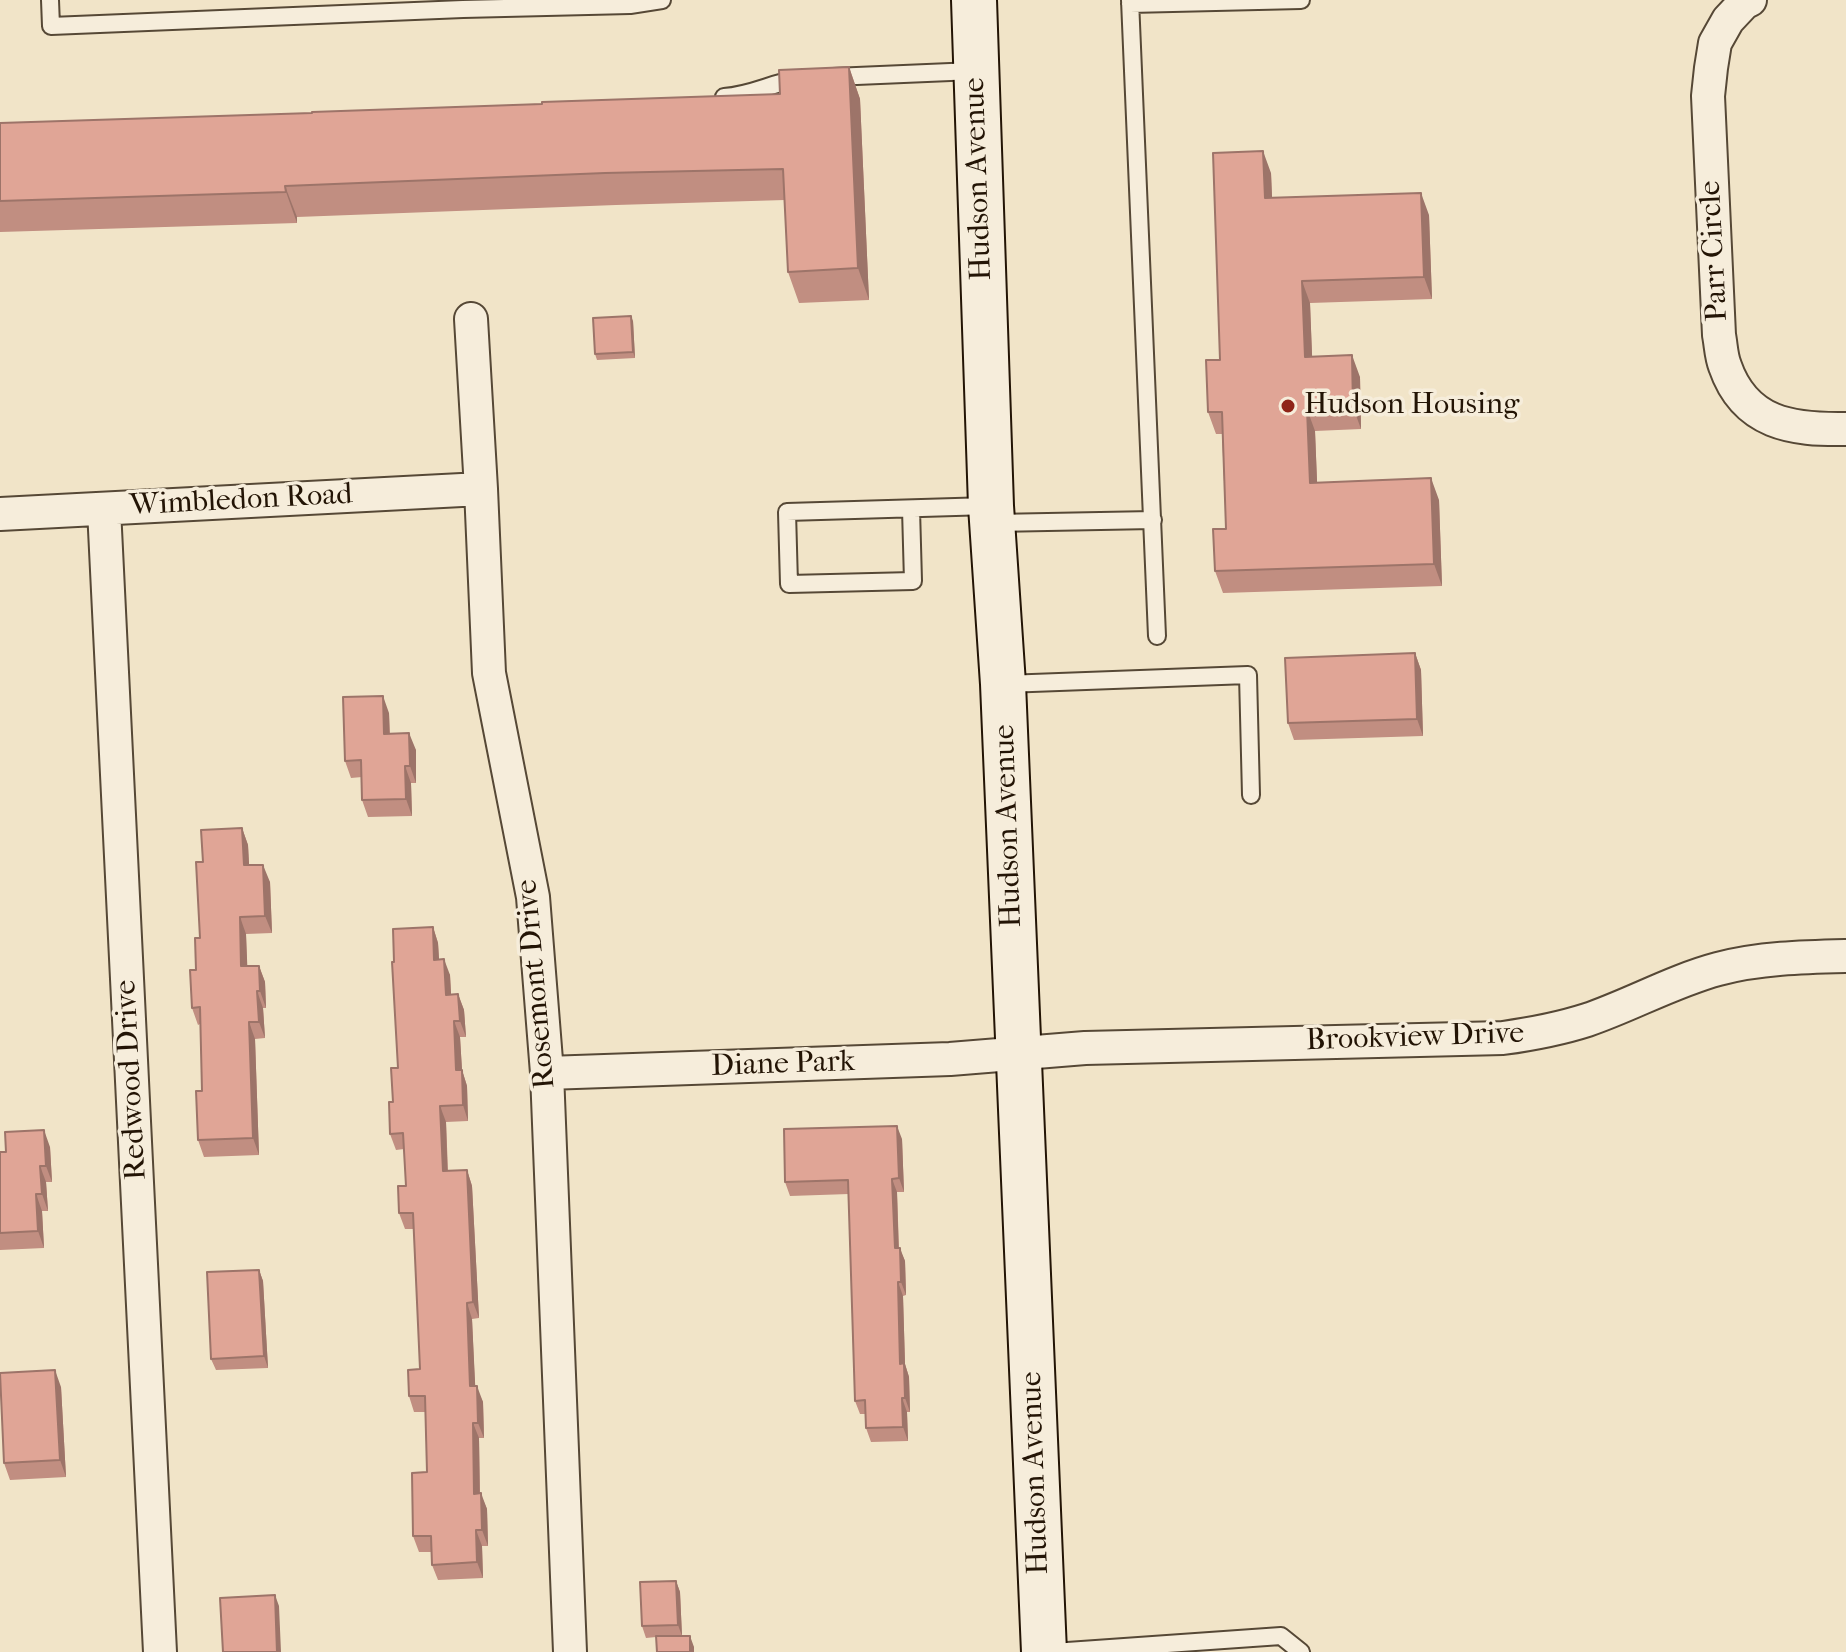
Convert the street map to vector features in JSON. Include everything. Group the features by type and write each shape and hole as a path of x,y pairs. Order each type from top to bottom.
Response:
{"main road":[{"name":"Hudson Avenue","path":"974,0 991,515 1003,684 1044,1652"}],"street":[{"name":"Parr Circle","path":"1750,0 1728,20 1715,43 1708,96 1719,335 1724,364 1734,386 1751,407 1773,421 1801,428 1846,429"},
{"name":"Rosemont Drive","path":"471,319 489,673 533,897 547,1073 570,1652"},
{"name":"Wimbledon Road","path":"0,514 481,489"},
{"name":"Redwood Drive","path":"104,509 160,1652"},
{"name":"Brookview Drive","path":"1019,1053 1085,1048 1503,1038 1547,1032 1588,1019 1718,969 1755,961 1846,956"},
{"name":"Diane Park","path":"547,1073 950,1059 1019,1053"}],"lane":[{"path":"50,0 51,26 630,5 662,0"},
{"path":"1157,636 1130,2 1301,0"},
{"path":"714,97 746,95 775,84 805,79 976,71"},
{"path":"911,509 913,581 789,584 787,512 911,509 1153,520"},
{"path":"1003,684 1248,675 1251,795"},
{"path":"1053,1652 1281,1636 1301,1652"}],"building":[{"path":"849,67 858,268 788,272 783,169 285,186 286,192 0,201 0,123 780,94 779,70"},
{"name":"Hudson Housing","path":"1263,151 1265,198 1421,193 1424,277 1302,281 1305,357 1352,355 1353,407 1307,409 1310,483 1431,478 1434,564 1215,571 1213,529 1226,529 1222,412 1208,412 1206,360 1220,360 1213,153"},
{"path":"631,316 633,352 595,354 593,318"},
{"path":"1415,653 1417,719 1288,723 1285,658"},
{"path":"383,696 384,734 409,733 410,766 405,766 406,799 362,800 361,760 345,761 343,697"},
{"path":"242,828 244,865 263,865 265,916 240,917 241,966 259,966 259,1022 249,1022 253,1138 198,1140 196,1091 202,1091 200,1007 192,1008 190,970 196,970 195,938 200,938 196,862 203,862 201,830"},
{"path":"433,927 434,960 444,959 446,995 458,994 460,1021 454,1021 456,1070 462,1070 463,1105 440,1106 443,1171 467,1170 473,1302 467,1303 470,1386 477,1386 478,1423 473,1423 474,1494 481,1493 482,1530 476,1530 477,1562 432,1565 431,1536 413,1536 412,1473 427,1472 425,1396 409,1396 408,1370 420,1369 413,1213 399,1213 398,1186 406,1186 403,1133 390,1134 389,1102 393,1102 391,1068 398,1068 393,929"},
{"path":"897,1126 899,1178 892,1179 895,1248 900,1248 901,1282 898,1282 900,1364 904,1363 903,1427 866,1428 865,1400 855,1401 848,1180 785,1182 784,1129"},
{"path":"44,1130 46,1166 40,1166 42,1194 36,1194 38,1231 0,1233 0,1152 6,1152 5,1132"},
{"path":"259,1270 264,1356 211,1359 207,1272"},
{"path":"55,1370 60,1460 4,1463 0,1373"},
{"path":"676,1581 678,1625 642,1626 640,1582"},
{"path":"275,1595 277,1652 223,1652 220,1598"},
{"path":"656,1636 690,1636 690,1652 657,1652"}],"place":[{"name":"Hudson Housing","path":"1288,406"}]}
